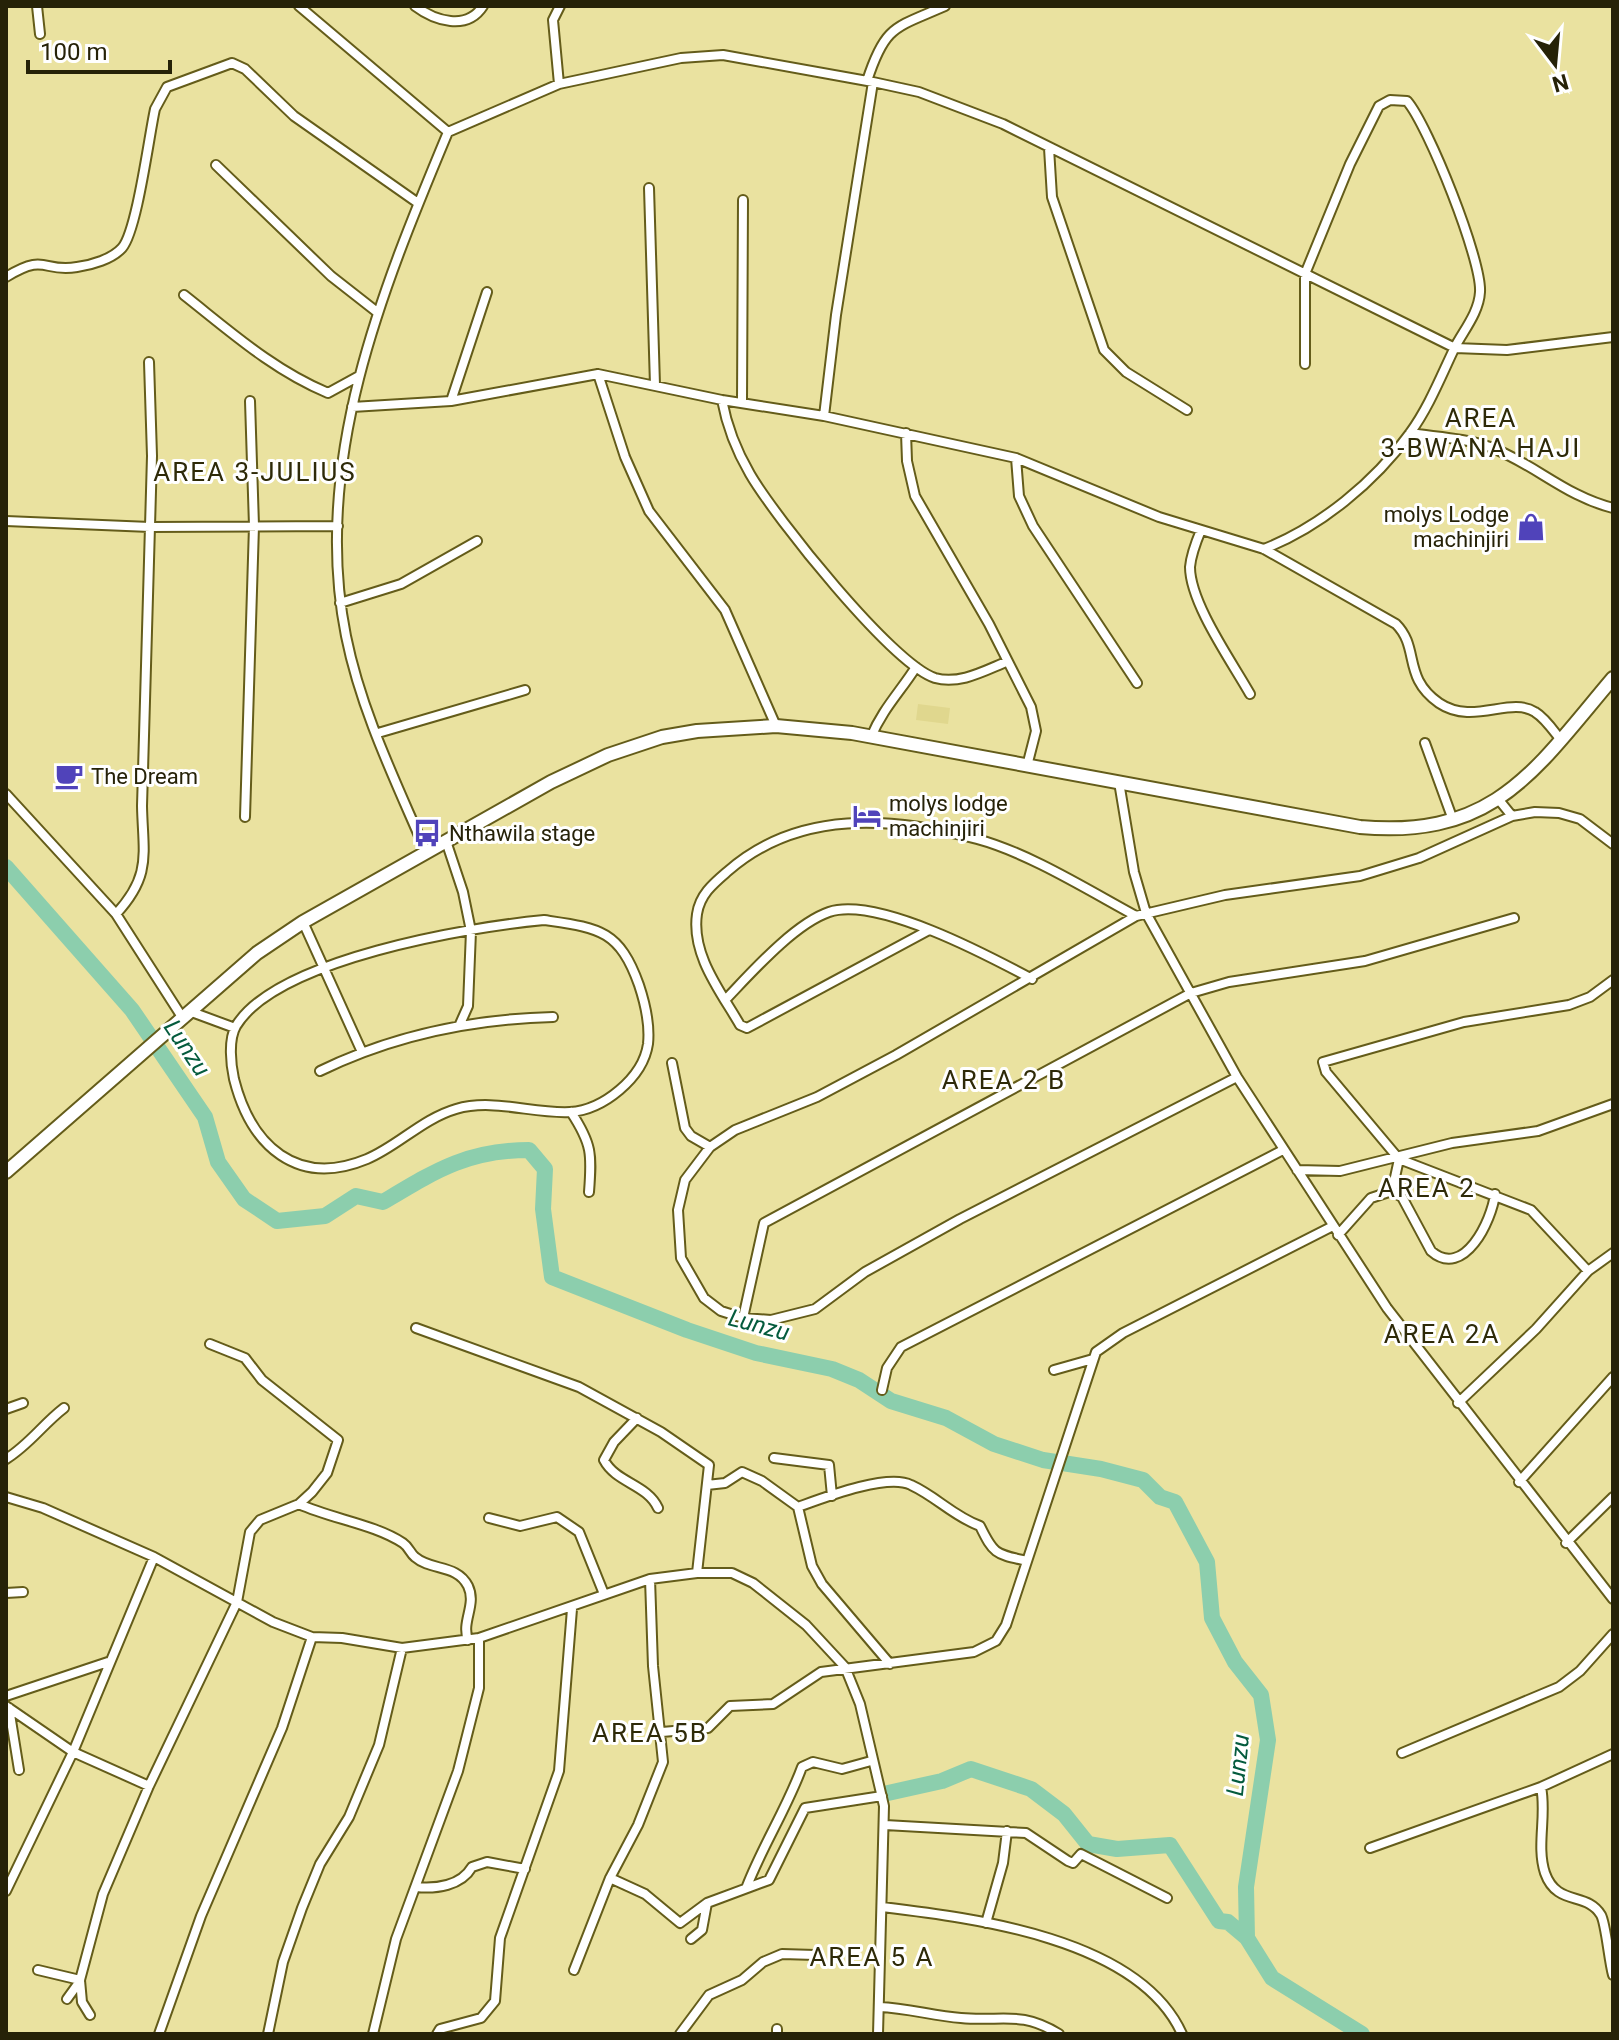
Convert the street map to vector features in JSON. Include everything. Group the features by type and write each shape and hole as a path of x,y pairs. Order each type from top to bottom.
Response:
{"main road":[{"path":"6,1172 237,969 303,922 608,755 685,733 776,726 871,737 1360,827 1397,830 1453,821 1499,800 1560,739 1613,678"}],"street":[{"path":"37,6 40,34"},
{"path":"415,6 436,20 451,21 477,15 483,6"},
{"path":"559,84 553,20 560,6"},
{"path":"824,416 870,81 879,47 900,24 945,6"},
{"path":"305,8 448,132"},
{"path":"426,852 357,683 340,603 338,526 344,448 359,376 377,312 448,132 559,84 681,58 723,55 919,92 1003,124 1455,348 1507,350 1613,337"},
{"path":"6,277 37,262 76,267 110,258 121,249 132,230 155,109 161,95 167,87 232,63 245,69 294,116 418,203"},
{"path":"1264,549 1299,533 1379,471 1410,433 1478,301 1477,269 1436,157 1407,101 1390,100 1379,106 1350,164 1305,274 1305,364"},
{"path":"1049,148 1052,197 1104,350 1126,372 1187,410"},
{"path":"216,165 331,276 377,312"},
{"path":"649,188 655,385"},
{"path":"742,401 743,200"},
{"path":"451,401 487,292"},
{"path":"184,295 270,362 302,382 328,393 359,376"},
{"path":"116,914 128,899 146,862 142,806 150,527 149,362"},
{"path":"598,374 625,457 649,511 725,610 776,726"},
{"path":"352,407 451,401 598,374 722,400 824,416 1016,458 1131,507 1264,549 1396,624 1408,643 1419,684 1438,702 1476,714 1522,706 1538,713 1560,739"},
{"path":"722,400 726,424 751,476 804,548 903,659 936,678 950,680 1006,662"},
{"path":"245,817 254,526 250,401"},
{"path":"906,433 907,461 915,496 989,624 1036,722 1027,766"},
{"path":"1410,433 1490,447 1524,463 1574,496 1613,508"},
{"path":"1016,458 1019,496 1033,526 1137,683"},
{"path":"6,521 150,527 338,526"},
{"path":"1201,530 1190,563 1191,577 1211,624 1250,694"},
{"path":"340,603 401,584 477,541"},
{"path":"871,737 882,710 899,693 916,667"},
{"path":"378,733 525,690"},
{"path":"1425,743 1453,821"},
{"path":"1119,782 1134,872 1146,913 1237,1077 1335,1231 1458,1403 1613,1599"},
{"path":"6,794 116,914 185,1014 235,1028"},
{"path":"1499,800 1512,816"},
{"path":"1237,1077 960,1219 865,1272 815,1309 771,1320 743,1318 721,1311 704,1298 681,1258 678,1210 685,1180 710,1147 735,1130 817,1097 863,1073 1032,979 1136,916 1225,895 1360,876 1419,858 1512,816 1559,813 1580,819 1613,844"},
{"path":"929,930 747,1028 740,1025 711,976 699,944 697,914 703,894 736,864 803,828 841,822 887,823 981,840 1136,916"},
{"path":"446,841 463,892 471,931 468,1006 460,1024"},
{"path":"726,999 795,935 831,912 871,914 929,930 964,942 1032,979"},
{"path":"743,1318 764,1223 1191,993 1241,980 1365,961 1514,918"},
{"path":"544,920 583,926 609,935 628,957 643,996 648,1047 633,1075 618,1092 571,1112 488,1106 458,1108 429,1119 373,1156 349,1166 322,1167 288,1160 268,1148 256,1133 237,1089 232,1069 235,1028 268,993 323,967 471,931 544,920"},
{"path":"303,922 362,1052"},
{"path":"1588,1271 1539,1217 1495,1194 1396,1157 1326,1072 1323,1062 1474,1020 1569,1005 1590,997 1613,980"},
{"path":"320,1071 362,1052 460,1024 553,1017"},
{"path":"672,1063 685,1128 691,1136 710,1147"},
{"path":"1297,1170 1340,1171 1474,1139 1538,1131 1613,1104"},
{"path":"571,1112 588,1138 593,1156 589,1192"},
{"path":"882,1390 887,1368 901,1347 1283,1150"},
{"path":"1392,1191 1396,1157"},
{"path":"662,1732 708,1728 730,1706 773,1704 814,1675 845,1667 974,1652 996,1641 1006,1625 1093,1359 1101,1347 1123,1333 1335,1231 1379,1192 1392,1191 1402,1197 1431,1251 1445,1258 1466,1251 1485,1229 1495,1194"},
{"path":"1458,1403 1536,1329 1588,1271 1613,1253"},
{"path":"416,1328 528,1366 637,1418 709,1465 697,1573"},
{"path":"67,1999 80,1980 103,1894 149,1786 237,1602 253,1527 260,1520 299,1504 327,1473 338,1440 262,1380 245,1358 210,1344"},
{"path":"1054,1370 1093,1359"},
{"path":"1519,1482 1613,1377"},
{"path":"6,1409 23,1403"},
{"path":"6,1459 24,1447 44,1423 64,1408"},
{"path":"637,1418 614,1442 604,1460 609,1470 652,1495 658,1508"},
{"path":"774,1458 829,1465 832,1496"},
{"path":"707,1485 725,1483 742,1472 762,1481 798,1507 812,1566 822,1584 890,1664"},
{"path":"798,1507 891,1481 909,1483 933,1497 957,1517 980,1526 990,1547 1000,1557 1027,1561"},
{"path":"6,1497 43,1508 154,1557 237,1602 312,1637 342,1638 402,1648 468,1640 572,1609 604,1594 650,1579 697,1573 732,1573 764,1590 806,1625 845,1667 860,1704 871,1761 882,1796 885,1825 878,2034"},
{"path":"1566,1543 1613,1497"},
{"path":"299,1504 391,1537 407,1545 416,1558 453,1571 464,1579 472,1601 466,1624 468,1640"},
{"path":"489,1518 520,1526 557,1517 579,1532 604,1594"},
{"path":"6,1891 73,1752 154,1557"},
{"path":"574,1970 610,1878 638,1825 663,1762 653,1666 650,1579"},
{"path":"6,1593 23,1592"},
{"path":"437,2034 440,2029 481,2018 491,2009 497,1992 500,1938 559,1771 572,1609"},
{"path":"1402,1753 1559,1687 1613,1634"},
{"path":"159,2034 201,1916 282,1728 312,1637"},
{"path":"373,2034 396,1939 458,1771 479,1688 479,1638"},
{"path":"268,2034 283,1962 302,1908 320,1864 349,1817 379,1745 402,1648"},
{"path":"6,1696 108,1662"},
{"path":"7,1707 73,1752 149,1786"},
{"path":"7,1707 19,1770"},
{"path":"1370,1848 1541,1787 1613,1754"},
{"path":"747,1886 775,1824 789,1803 802,1767 813,1762 842,1769 871,1761"},
{"path":"1541,1787 1545,1804 1542,1852 1545,1875 1560,1895 1586,1902 1601,1915 1613,1975"},
{"path":"610,1878 645,1894 680,1923 707,1903 747,1886 764,1885 805,1808 882,1796"},
{"path":"885,1825 1026,1833 1070,1862 1081,1854 1126,1880 1167,1898"},
{"path":"986,1923 1003,1863 1007,1831"},
{"path":"416,1887 434,1888 466,1878 472,1867 487,1862 525,1869"},
{"path":"691,1939 702,1930 707,1903"},
{"path":"882,1907 986,1923 1065,1941 1087,1952 1155,1999 1182,2034"},
{"path":"680,2034 709,1995 742,1980 763,1962 782,1954 815,1955"},
{"path":"38,1970 80,1980"},
{"path":"80,1980 82,2002 90,2015"},
{"path":"879,2007 923,2010 964,2019 1014,2016 1032,2020 1059,2034"}],"shaded area":[{"path":"918,704 950,708 948,724 916,720"}],"waterway":[{"name":"Lunzu","path":"6,867 132,1010 205,1117 218,1162 244,1199 277,1221 325,1216 356,1196 383,1202 452,1164 487,1154 529,1150 545,1169 543,1209 552,1277 687,1330 756,1353 832,1369 859,1380 891,1401 946,1418 994,1444 1043,1460 1101,1469 1143,1480 1160,1497 1175,1502 1207,1562 1212,1618 1235,1662 1261,1695 1268,1740 1246,1887 1247,1938 1272,1978 1362,2034"},
{"path":"888,1793 942,1781 971,1769 1031,1789 1064,1814 1088,1844 1117,1849 1170,1845 1219,1921 1228,1922 1247,1938"}],"place":[{"name":"molys Lodge machinjiri","path":"1531,527"},
{"name":"The Dream","path":"69,776"},
{"name":"molys lodge machinjiri","path":"867,816"},
{"name":"Nthawila stage","path":"427,833"}],"district":[{"name":"AREA 3-BWANA HAJI","path":"1481,433"},
{"name":"AREA 3-JULIUS","path":"255,472"},
{"name":"AREA 2 B","path":"1004,1080"},
{"name":"AREA 2","path":"1427,1188"},
{"name":"AREA 2A","path":"1442,1334"},
{"name":"AREA 5B","path":"650,1733"},
{"name":"AREA 5 A","path":"872,1957"}]}
